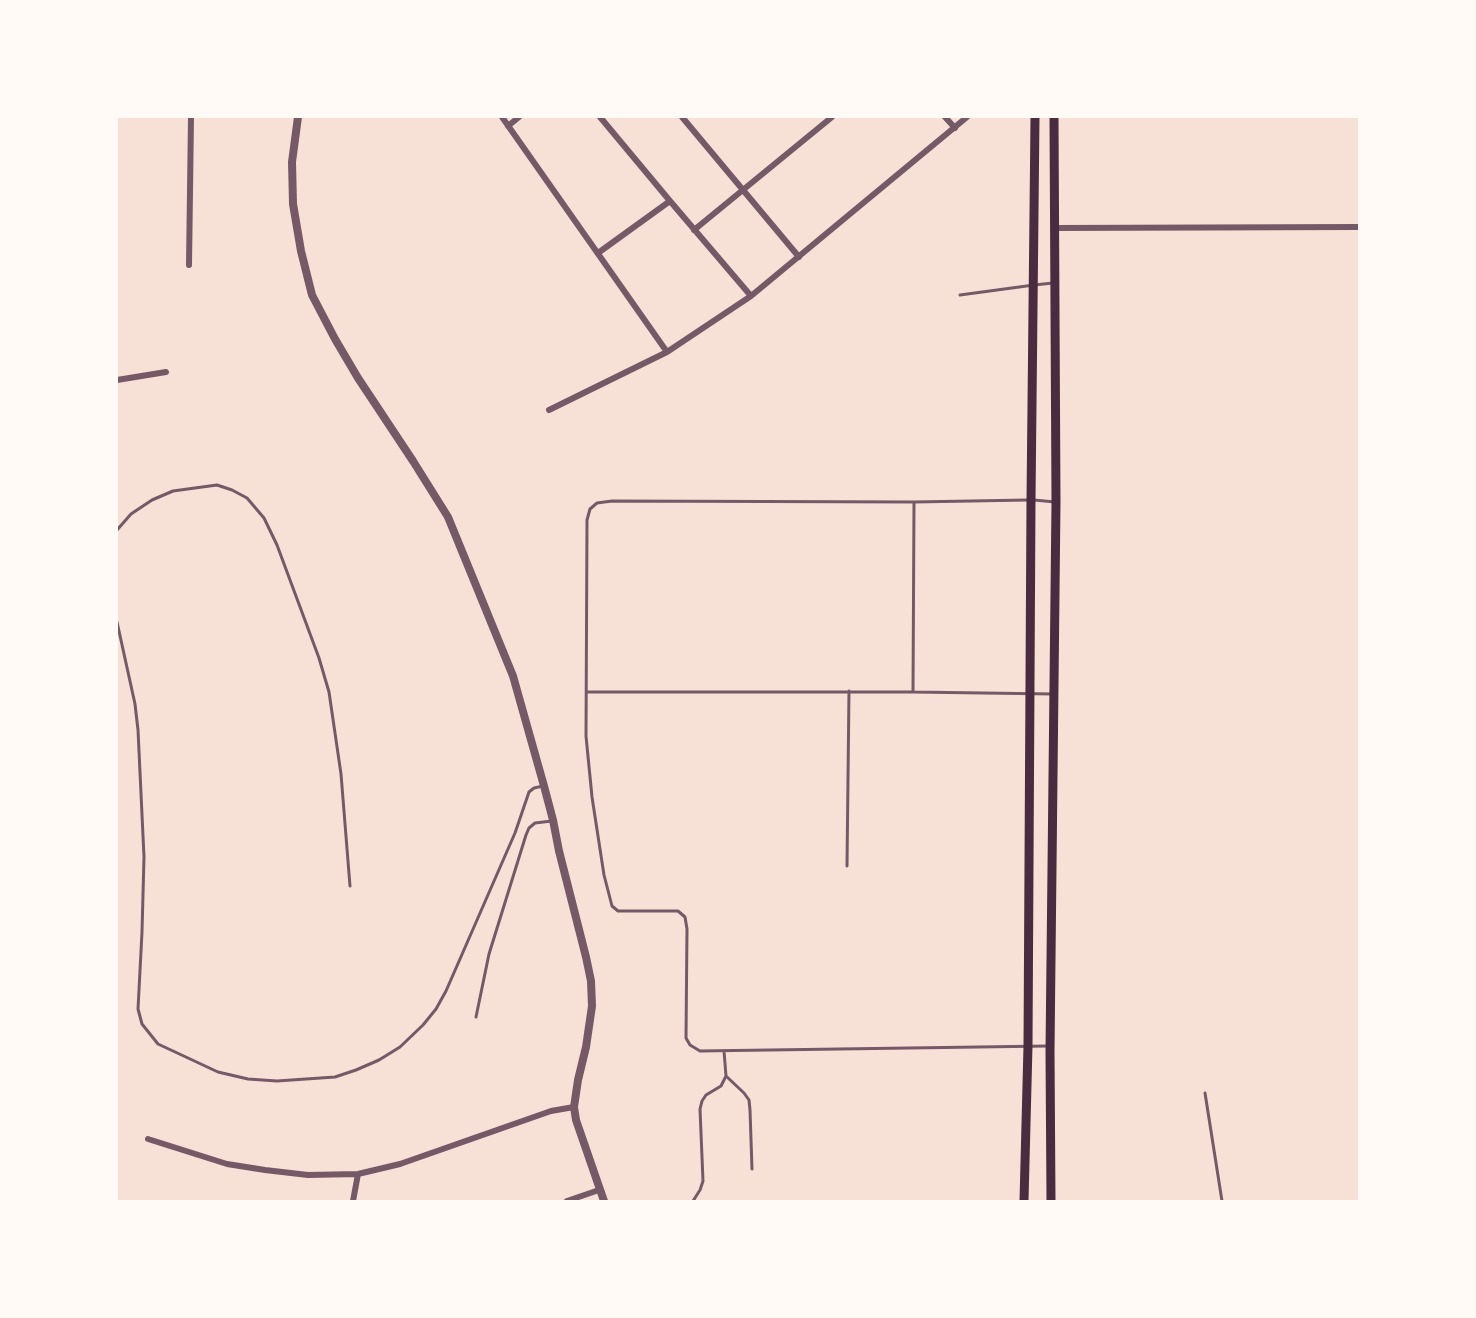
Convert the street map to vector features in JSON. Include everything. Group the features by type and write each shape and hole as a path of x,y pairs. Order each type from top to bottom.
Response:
{"main road":[{"path":"1024,1201 1028,1046 1030,500 1035,117"},
{"path":"1051,1201 1050,1046 1056,502 1054,117"}],"street":[{"path":"189,265 190,117"},
{"path":"298,117 292,162 293,204 312,295 358,378 448,517 513,676 553,820 591,981 592,1006 574,1107 576,1120 604,1201"},
{"path":"502,117 667,352"},
{"path":"508,126 519,117"},
{"path":"600,117 751,296"},
{"path":"682,117 799,257"},
{"path":"694,230 832,117"},
{"path":"945,117 955,128"},
{"path":"549,410 667,352 751,296 967,117"},
{"path":"598,253 669,201"},
{"path":"1054,228 1359,227"},
{"path":"117,380 166,372"},
{"path":"148,1139 227,1164 308,1175 358,1174 400,1164 551,1111 574,1107"},
{"path":"353,1201 358,1174"},
{"path":"567,1201 599,1190"}],"lane":[{"path":"960,295 1054,283"},
{"path":"117,530 131,514 152,500 173,491 217,485 247,498 264,518 277,545 312,638 329,692 341,774 350,886"},
{"path":"1050,1046 700,1051 690,1045 686,1038 687,929 685,917 678,911 618,911 612,906 604,874 592,797 586,736 587,520 590,509 597,503 612,501 1030,500 1056,502"},
{"path":"913,692 914,502"},
{"path":"117,622 135,704 138,730 144,857 138,1009 142,1024 158,1044 218,1072 248,1079 277,1081 335,1077 379,1060 400,1047 423,1025 436,1009 446,991 514,833 529,792 534,788 544,786"},
{"path":"587,692 849,691 1054,694"},
{"path":"847,866 849,691"},
{"path":"476,1017 489,954 526,835 535,823 553,820"},
{"path":"693,1201 703,1181 700,1109 706,1095 720,1086 726,1076 724,1051"},
{"path":"726,1076 749,1100 752,1169"},
{"path":"1205,1093 1222,1201"}]}
